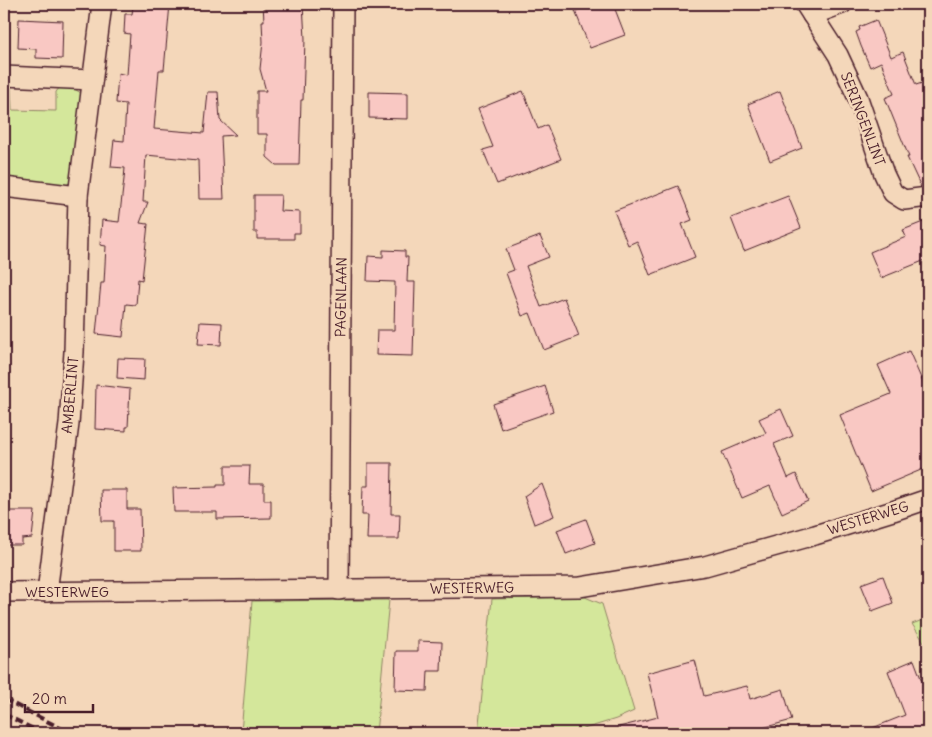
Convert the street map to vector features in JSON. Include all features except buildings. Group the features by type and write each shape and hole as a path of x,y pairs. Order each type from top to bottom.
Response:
{"street":[{"name":"AMBERLINT","path":"48,592 70,406 74,352 78,196 102,4"},
{"name":"PAGENLAAN","path":"339,590 343,4"},
{"name":"SERINGENLINT","path":"842,4 809,10 838,55 858,98 884,174 893,193 904,200 928,197"},
{"path":"4,76 92,80"},
{"path":"4,187 78,196"},
{"name":"WESTERWEG","path":"4,592 580,587 705,566 859,522 928,499"}],"green space":[{"path":"4,85 11,87 12,110 56,111 56,92 61,86 71,87 81,93 83,102 75,174 70,183 64,186 4,181"},
{"path":"585,597 602,604 634,711 616,719 571,733 478,733 492,599"},
{"path":"389,600 376,733 241,733 252,601"},
{"path":"928,618 928,648 912,624"}],"railway":[{"path":"4,699 70,733"},
{"path":"4,714 41,733"}]}
